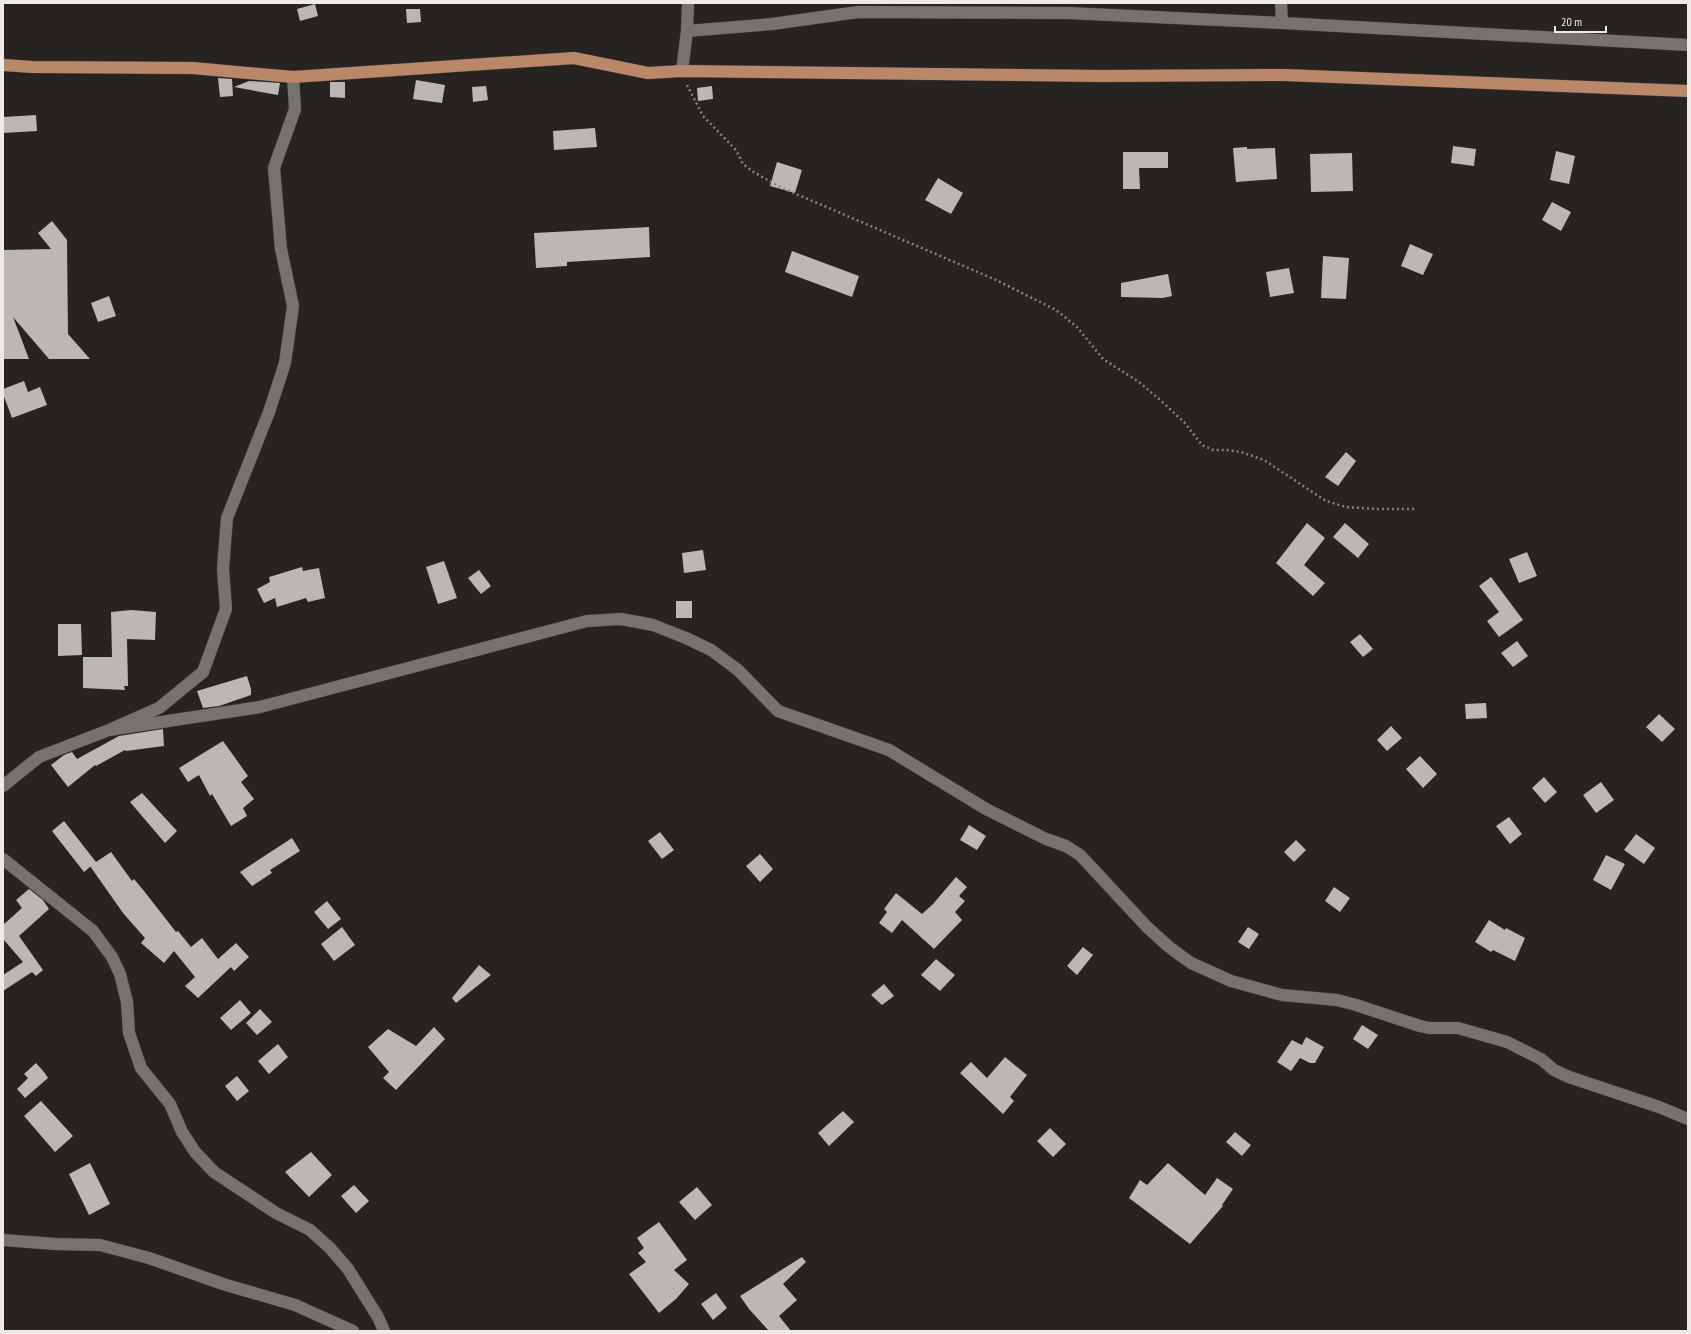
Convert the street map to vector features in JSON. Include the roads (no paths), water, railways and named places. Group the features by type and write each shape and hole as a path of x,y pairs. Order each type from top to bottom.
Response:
{"main road":[{"path":"3,65 32,67 193,68 293,77 574,58 648,73 682,71 1088,76 1284,75 1688,91"}],"street":[{"path":"682,71 687,31 688,3"},
{"path":"1281,3 1282,23"},
{"path":"687,31 772,24 844,8 858,12 1068,13 1688,45"},
{"path":"3,786 39,757 109,730 159,708 203,672 226,610 223,569 227,518 269,412 285,363 293,306 281,249 274,168 295,109 293,77"},
{"path":"109,730 260,707 587,621 621,619 653,625 711,650 738,670 778,711 889,750 986,809 1046,839 1066,846 1080,855 1169,947 1191,963 1231,981 1282,995 1337,1000 1420,1026 1429,1028 1458,1028 1507,1042 1540,1059 1554,1070 1569,1077 1659,1107 1688,1119"},
{"path":"3,859 93,931 112,957 120,974 127,1002 129,1033 141,1068 170,1104 182,1132 195,1152 214,1172 276,1213 310,1230 330,1248 348,1269 378,1317 384,1331"},
{"path":"3,1240 55,1244 100,1245 148,1258 223,1284 295,1305 353,1331"}]}
